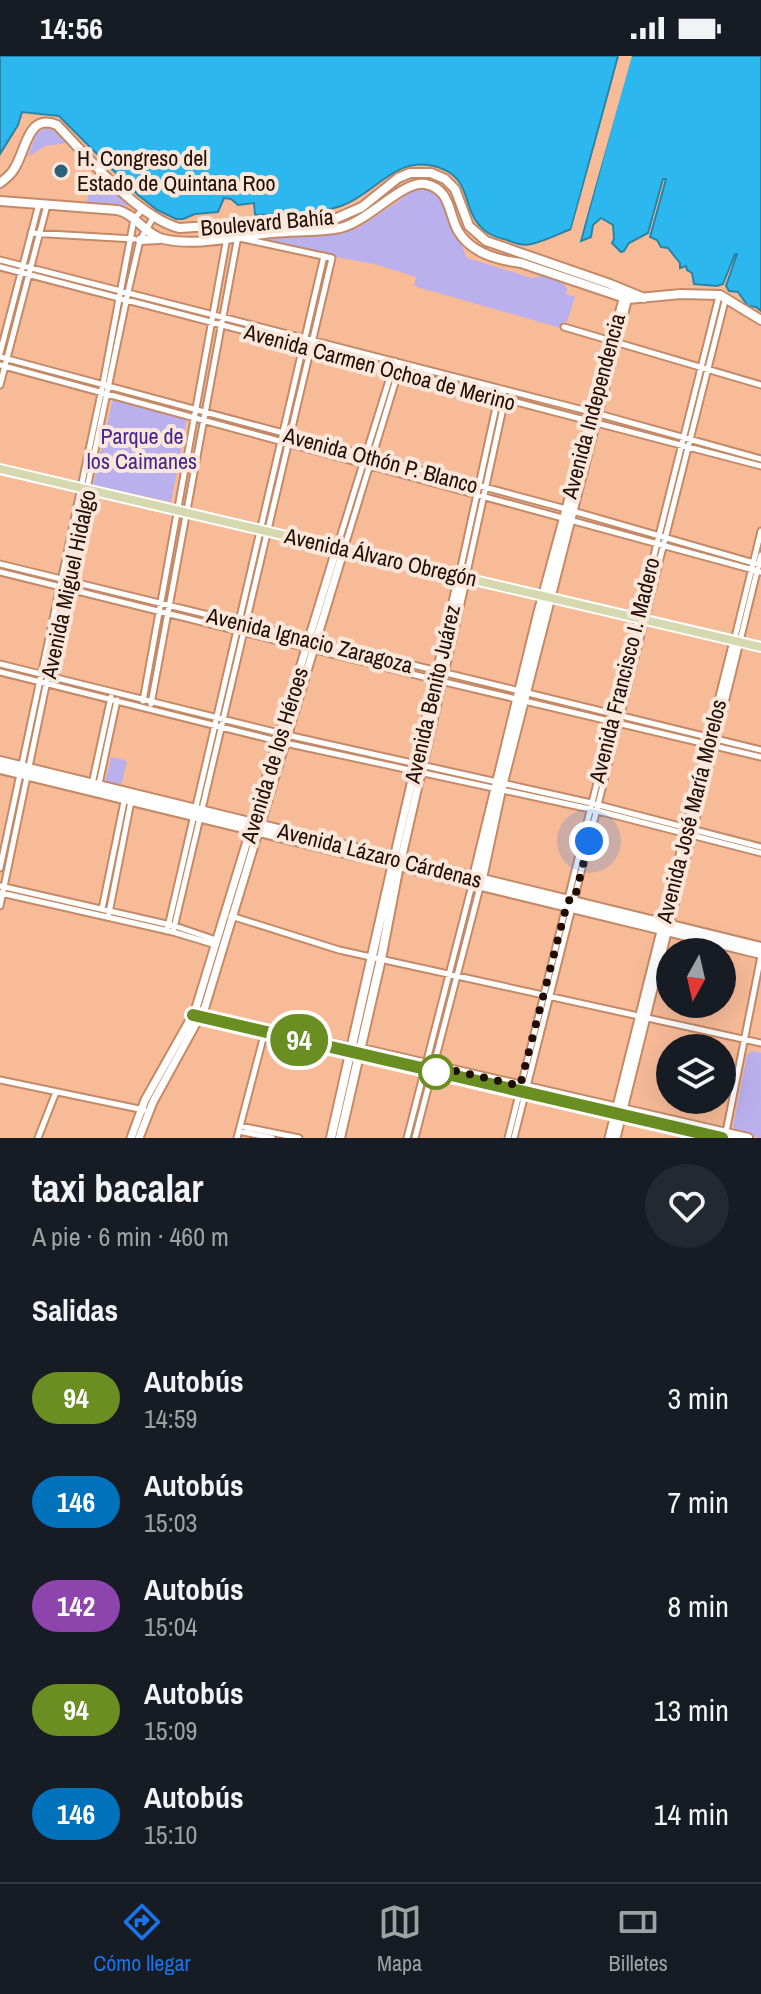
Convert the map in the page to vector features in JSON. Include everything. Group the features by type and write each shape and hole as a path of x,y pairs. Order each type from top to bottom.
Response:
{"main road":[{"name":"Boulevard Bahía","path":"0,183 14,170 32,129 46,122 57,125 142,210 179,228 337,223"},
{"name":"Boulevard Bahía","path":"0,201 125,211 161,239 197,241 363,220 411,185 427,184 446,197 459,233 473,248 506,261 565,272 626,296 644,299 681,294 723,296"},
{"path":"136,239 161,239"},
{"name":"Avenida Independencia","path":"477,882 530,663 626,296"},
{"path":"723,296 761,320"},
{"name":"Avenida Álvaro Obregón","path":"0,469 761,647"},
{"name":"Avenida Lázaro Cárdenas","path":"0,761 24,771"},
{"name":"Avenida Lázaro Cárdenas","path":"0,769 24,771 396,863 761,947"},
{"name":"Avenida Benito Juárez","path":"340,1138 355,1077 357,1051 396,863"},
{"name":"Avenida Lázaro Cárdenas","path":"665,927 761,955"},
{"path":"357,1051 724,1136 748,1138"},
{"name":"Avenida Benito Juárez","path":"331,1138 348,1069 357,1051"},
{"path":"348,1069 355,1077"}],"street":[{"path":"0,385 2,356 22,269 31,233 43,205"},
{"path":"2,356 29,275 40,234 43,205"},
{"path":"134,219 142,210"},
{"name":"Avenida Miguel Hidalgo","path":"105,389 120,290 136,239 147,231 153,218"},
{"name":"Avenida Miguel Hidalgo","path":"0,868 47,684 64,584 127,300 136,239 134,219"},
{"path":"142,707 160,607 205,417 240,225"},
{"path":"151,706 170,609 195,415 229,226"},
{"path":"31,233 136,239"},
{"path":"171,928 285,438 332,258 239,236"},
{"path":"309,340 324,256"},
{"name":"Avenida Carmen Ochoa de Merino","path":"0,260 29,275 455,387 556,413 649,428 761,466"},
{"name":"Avenida Carmen Ochoa de Merino","path":"0,267 31,267 558,404 646,436 761,459"},
{"name":"Avenida Francisco I. Madero","path":"508,1138 548,996 640,618 723,296"},
{"path":"255,334 257,326"},
{"path":"564,327 761,385"},
{"path":"333,354 335,346"},
{"name":"Avenida Othón P. Blanco","path":"2,356 195,415 757,567"},
{"name":"Avenida de los Héroes","path":"198,1014 217,943 398,362"},
{"name":"Avenida Othón P. Blanco","path":"2,366 105,389"},
{"path":"455,387 458,378"},
{"name":"Avenida Benito Juárez","path":"396,863 504,390"},
{"path":"556,413 558,404"},
{"path":"646,436 649,428"},
{"name":"Avenida José María Morelos","path":"757,567 761,531"},
{"name":"Avenida José María Morelos","path":"609,1138 619,1111 736,642 761,555"},
{"name":"Avenida Ignacio Zaragoza","path":"0,564 64,584"},
{"name":"Avenida Ignacio Zaragoza","path":"0,572 170,609 712,742 761,757"},
{"name":"Avenida Miguel Hidalgo","path":"0,906 39,682 64,584"},
{"path":"49,636 56,638"},
{"path":"0,664 48,675 142,707 220,718 283,738"},
{"path":"0,672 113,697 144,700 151,706 219,726 594,807 761,850"},
{"path":"94,788 113,697"},
{"name":"Avenida Ignacio Zaragoza","path":"712,742 761,750"},
{"path":"106,915 102,909 129,797"},
{"path":"106,915 129,797"},
{"name":"Avenida de los Héroes","path":"131,1138 198,1014 231,916 255,828"},
{"name":"Avenida Independencia","path":"415,1138 448,973 477,882"},
{"name":"Avenida Independencia","path":"407,1138 449,1009 477,882"},
{"path":"2,890 171,928 217,943"},
{"path":"60,903 102,909"},
{"path":"231,916 339,950 761,1043"},
{"path":"724,1136 761,955"},
{"path":"440,1007 449,1009"},
{"path":"198,1014 357,1051"},
{"path":"239,1132 265,1030"},
{"path":"0,1080 145,1110"},
{"name":"Avenida Francisco I. Madero","path":"514,1138 522,1089"},
{"path":"38,1138 56,1092"},
{"name":"Avenida de los Héroes","path":"139,1138 145,1110"},
{"name":"Avenida José María Morelos","path":"616,1138 619,1111"},
{"path":"239,1132 272,1138"},
{"path":"239,1132 299,1138"}],"green space":[{"path":"46,128 55,131 67,143 45,146 28,157 36,134"},
{"path":"93,182 105,182 130,206 86,203"},
{"path":"425,188 438,193 443,199 467,258 532,278 541,276 563,283 566,294 575,297 567,322 563,322 561,328 414,286 416,277 378,265 266,243 264,240 265,237 358,228 412,189"},
{"name":"Parque de los Caimanes","path":"113,399 187,419 171,502 93,485"},
{"path":"111,757 127,761 121,786 105,782"},
{"path":"752,1051 761,1053 761,1138 736,1132 733,1127 747,1055"}],"water":[{"path":"0,56 618,56 571,229 525,245 485,231 474,218 461,184 455,177 434,166 420,164 396,171 353,201 331,209 255,215 254,203 238,205 224,198 218,212 176,219 157,210 138,195 59,116 22,112 18,125 0,154"},
{"path":"630,56 761,56 761,311 748,306 738,292 729,291 726,286 737,254 723,284 694,284 692,273 686,266 680,268 680,263 668,248 661,247 657,240 650,237 666,179 663,179 648,233 629,243 624,251 621,252 612,243 613,225 601,218 593,225 591,237 581,241"}],"pier":[{"path":"620,56 575,230 570,234"},
{"path":"626,56 632,56 579,244 577,240"}],"bus line":[{"name":"94","path":"193,1015 722,1138"}],"place":[{"name":"H. Congreso del Estado de Quintana Roo","path":"61,171"}],"route":[{"path":"436,1072 435,1066 520,1086 568,900 574,901 589,841"}]}
